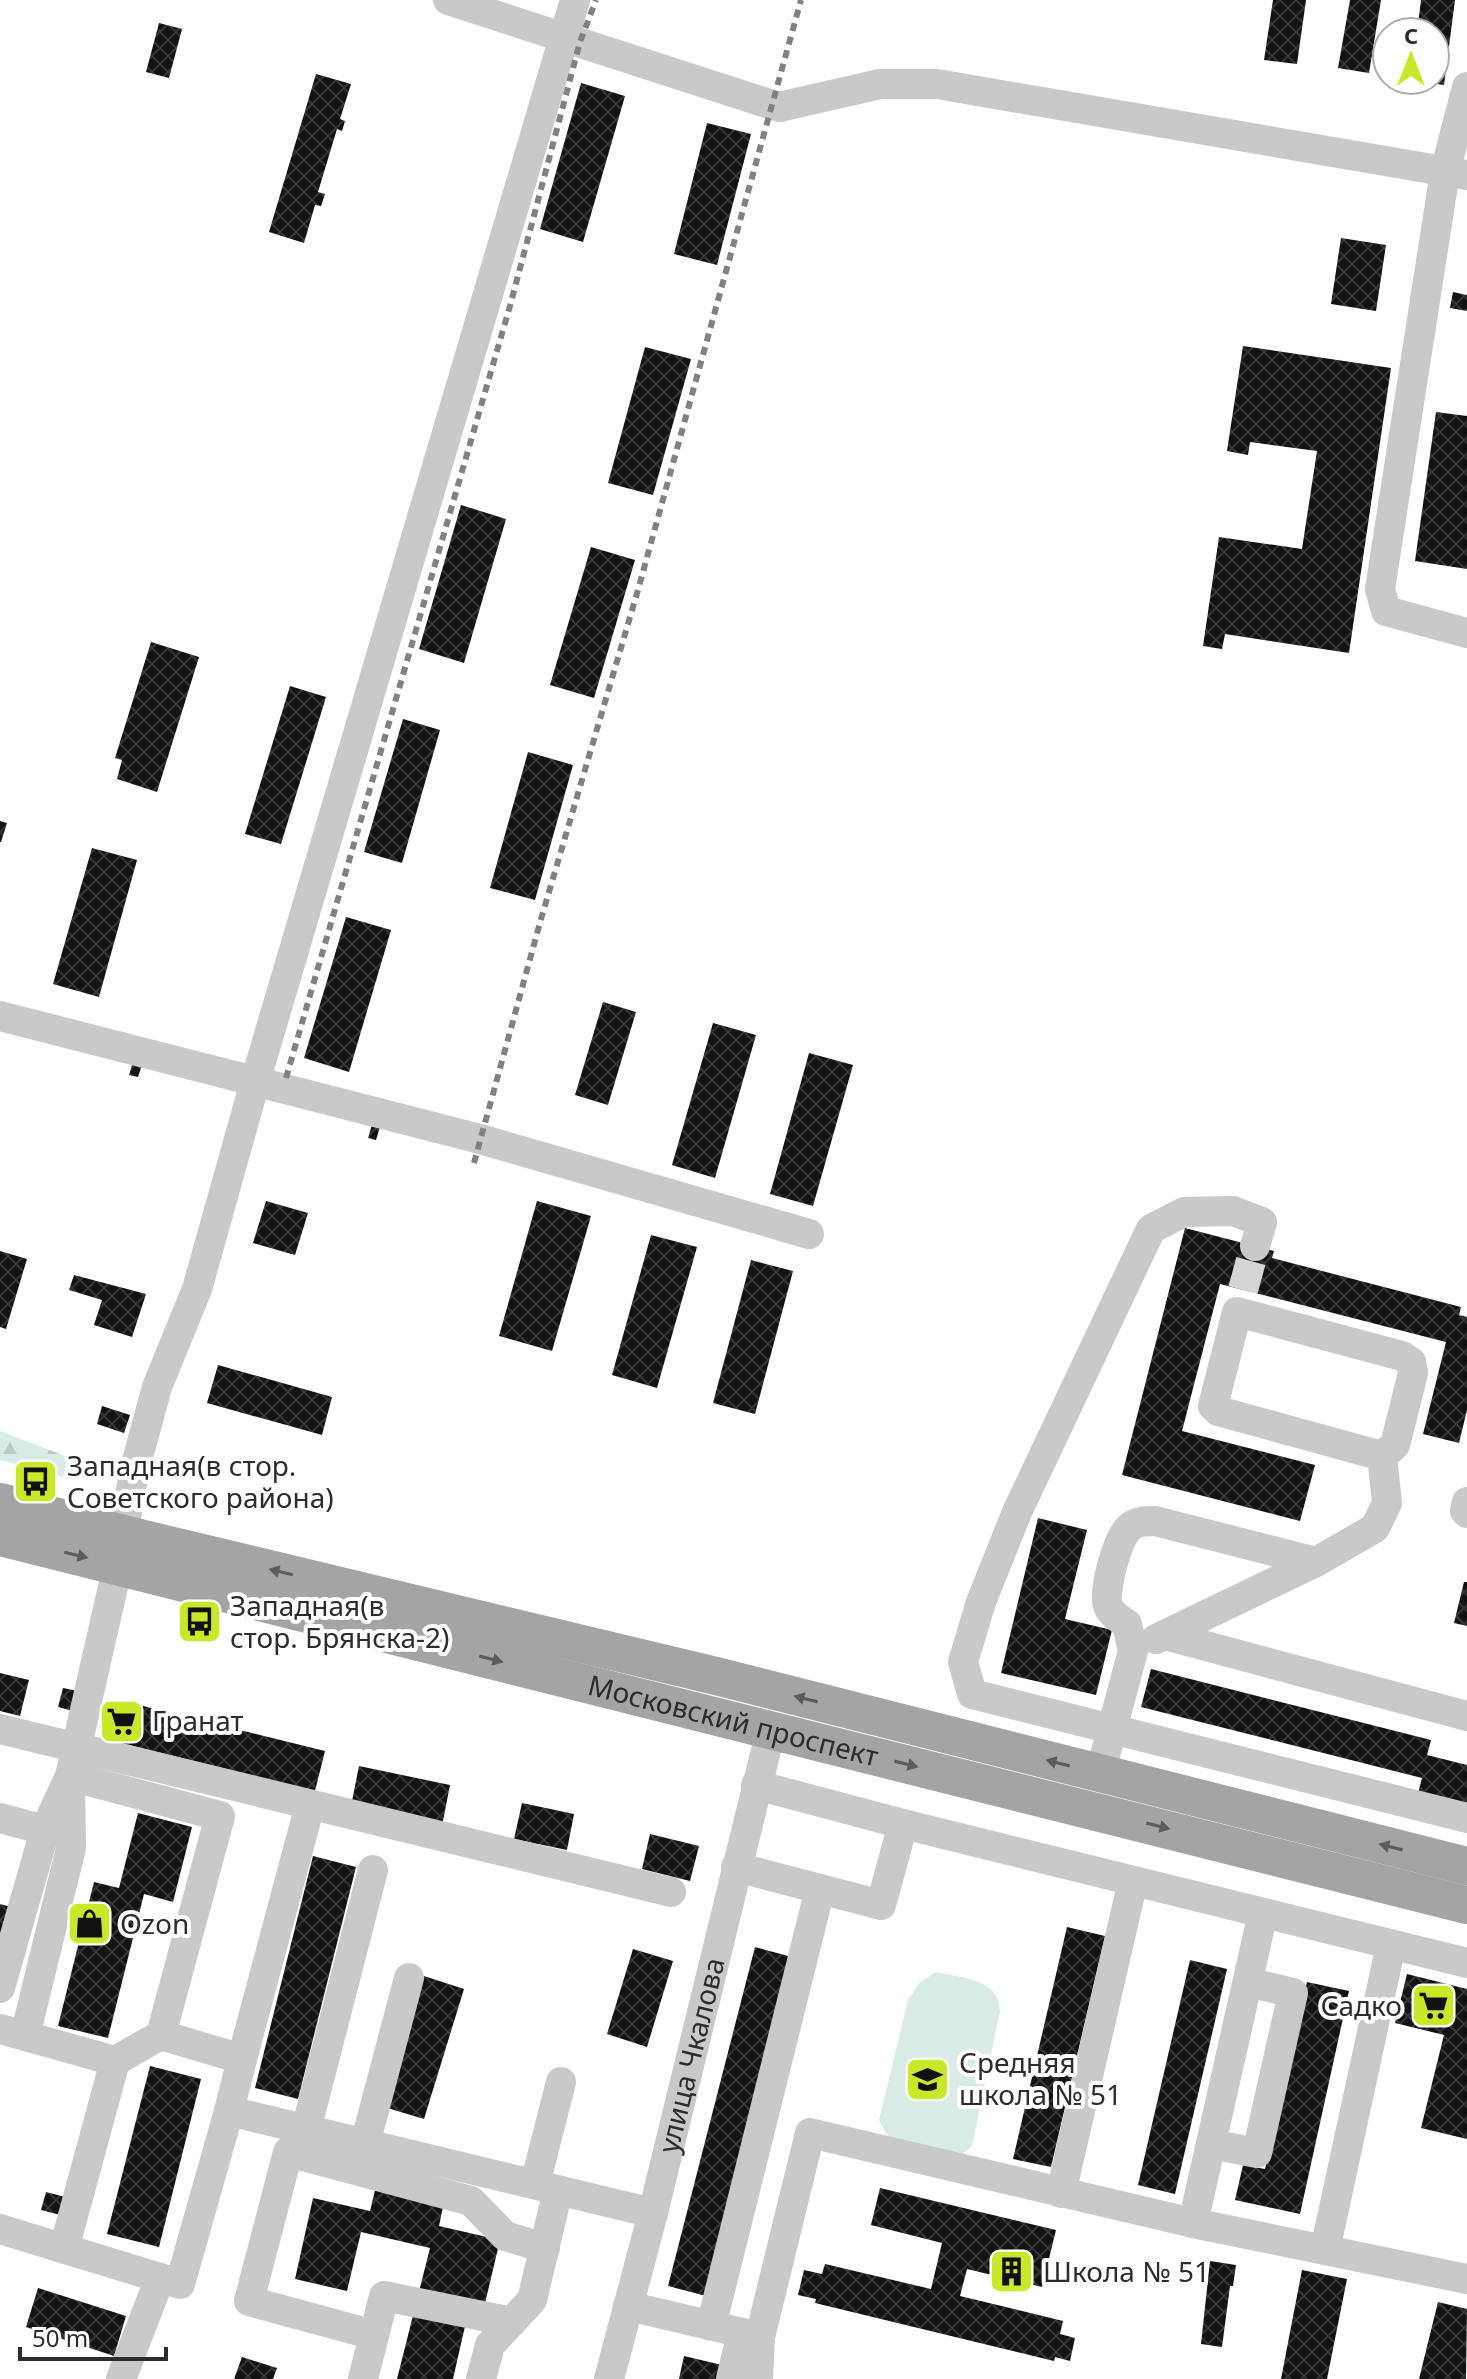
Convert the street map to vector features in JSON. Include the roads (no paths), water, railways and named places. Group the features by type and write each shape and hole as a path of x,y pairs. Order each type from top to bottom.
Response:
{"main road":[{"name":"Московский проспект","path":"0,1502 120,1549 771,1730 1467,1866"},
{"name":"Московский проспект","path":"0,1537 120,1549 716,1676 1467,1905"}],"street":[{"path":"448,0 779,107 880,84 937,84 1456,173"},
{"path":"0,1988 45,1830 73,1762 135,1468 157,1387 197,1289 255,1082 575,0"},
{"path":"1467,87 1456,173 1380,589 1386,611 1467,633"},
{"path":"0,1016 480,1139 809,1234"},
{"path":"1255,1246 1262,1222 1233,1211 1184,1212 1151,1229 1017,1512 981,1602 963,1662 972,1694 1467,1818"},
{"path":"1240,1301 1402,1356 1411,1362 1413,1373 1395,1445 1382,1456 1218,1411 1213,1406 1240,1301"},
{"path":"1133,1651 1316,1562 1375,1528 1387,1503 1382,1456"},
{"path":"1467,1502 1467,1513"},
{"path":"1095,1792 1133,1651 1127,1624 1111,1612 1106,1597 1120,1539 1131,1526 1142,1521 1155,1521 1316,1562"},
{"path":"1165,1635 1467,1716"},
{"path":"0,1729 73,1762 220,1816 161,2035 115,2061 64,2249"},
{"name":"улица Чкалова","path":"609,2379 653,2213 771,1730"},
{"path":"73,1762 310,1805 671,1892"},
{"path":"73,1762 71,1848 13,2032 115,2061"},
{"path":"756,1785 1467,1963"},
{"path":"0,2229 180,2284 310,1805"},
{"path":"0,1818 45,1830"},
{"path":"736,1867 881,1905 903,1824"},
{"path":"306,2130 373,1870"},
{"path":"1061,2193 1133,1881"},
{"path":"711,2326 820,1889"},
{"path":"1193,2223 1263,1913"},
{"path":"1325,2250 1391,1945"},
{"path":"365,2144 409,1978"},
{"path":"1211,2144 1257,2153 1264,2124 1293,1993 1248,1982"},
{"path":"161,2035 242,2059"},
{"path":"481,2379 490,2345 532,2300 545,2248 546,2187 561,2082"},
{"path":"229,2111 653,2213"},
{"path":"731,2379 751,2335 810,2133 1193,2223 1467,2279"},
{"path":"374,2335 249,2301 288,2152 471,2201 505,2236 545,2248"},
{"path":"121,2379 160,2278"},
{"path":"363,2379 384,2296 512,2322"},
{"path":"628,2306 751,2335"},
{"path":"751,2335 758,2379"}],"tunnel":[{"path":"1243,1290 1255,1246"}],"railway":[{"path":"286,1078 510,306 580,42 596,0"},
{"path":"474,1163 541,919 638,590 801,0"}],"place":[{"name":"Западная(в стор. Советского района)","path":"36,1482"},
{"name":"Западная(в стор. Брянска-2)","path":"199,1622"},
{"name":"Гранат","path":"121,1721"},
{"name":"Ozon","path":"89,1924"},
{"name":"Садко","path":"1433,2006"},
{"name":"Средняя школа № 51","path":"928,2079"},
{"name":"Школа № 51","path":"1012,2272"}]}
